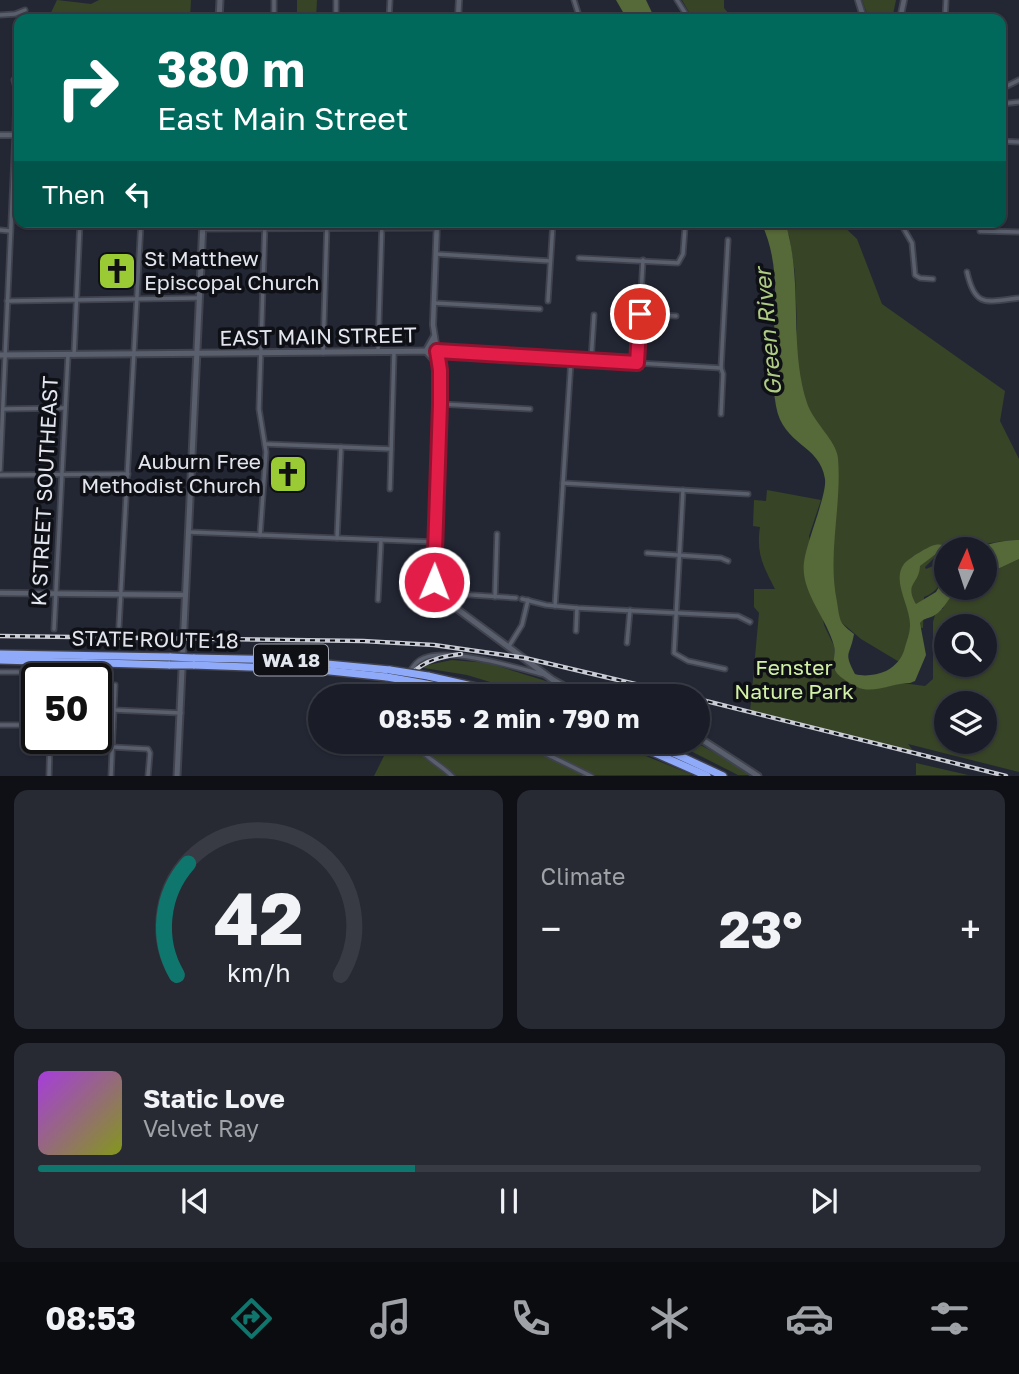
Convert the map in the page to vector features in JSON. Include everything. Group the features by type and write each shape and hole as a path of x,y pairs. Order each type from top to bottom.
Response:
{"highway":[{"name":"STATE ROUTE 18","path":"0,654 170,661"},
{"name":"STATE ROUTE 18","path":"0,660 193,661 388,674 449,684"},
{"name":"STATE ROUTE 18","path":"427,680 442,684"},
{"path":"658,754 707,775"},
{"path":"677,754 723,775"}],"main road":[{"path":"177,775 203,228"},
{"path":"434,337 426,351 439,365"},
{"name":"EAST MAIN STREET","path":"2,355 437,351"},
{"path":"437,351 440,404 434,582 450,603 545,676 560,684"},
{"path":"710,745 758,775"}],"street":[{"path":"0,15 25,10"},
{"path":"14,176 2,355 0,473 128,474"},
{"name":"K STREET SOUTHEAST","path":"54,629 65,408 76,300 80,228"},
{"path":"119,626 141,228"},
{"path":"244,228 340,228"},
{"path":"378,352 381,228"},
{"path":"437,228 434,337 437,351"},
{"path":"548,301 553,228"},
{"path":"579,258 680,262 684,250 685,228"},
{"path":"903,228 912,243 915,274 933,279"},
{"path":"260,535 265,444 259,416 265,229"},
{"path":"323,353 327,229"},
{"path":"0,230 10,231"},
{"path":"980,231 1019,232"},
{"path":"721,414 728,240"},
{"path":"436,254 550,261"},
{"path":"637,363 643,260"},
{"path":"967,272 971,290 984,301 1019,298"},
{"path":"7,301 201,298"},
{"path":"434,303 540,309"},
{"path":"640,314 676,316"},
{"path":"592,361 594,315"},
{"name":"EAST MAIN STREET","path":"437,351 721,368"},
{"path":"390,489 394,352"},
{"path":"555,606 571,360"},
{"path":"440,404 530,409"},
{"path":"2,409 65,408"},
{"path":"265,444 391,449"},
{"path":"337,538 341,447"},
{"path":"563,483 748,494"},
{"path":"682,490 674,653 680,658 725,669"},
{"path":"188,532 435,542"},
{"path":"495,597 497,534"},
{"path":"378,600 381,540"},
{"path":"647,553 721,558 728,561"},
{"path":"0,593 185,595"},
{"path":"440,593 519,599 577,608 738,616 750,622"},
{"path":"509,647 522,625 528,600"},
{"path":"576,631 577,608"},
{"path":"627,643 630,610"},
{"path":"408,684 411,668 421,659 430,656 470,657 545,676"},
{"path":"0,672 21,672"},
{"path":"115,685 112,747 148,749 148,775"},
{"path":"114,710 181,713"},
{"path":"0,725 21,725"},
{"path":"49,775 50,754"},
{"path":"111,775 112,754"},
{"path":"424,754 452,775"},
{"path":"547,754 591,775"}],"green space":[{"path":"57,0 91,4 99,0 191,0 190,14 50,14"},
{"path":"297,0 317,0 316,14 297,14"},
{"path":"682,0 724,0 724,8 729,14 690,14"},
{"path":"862,0 896,0 893,14 867,14"},
{"path":"782,228 845,228 857,239 882,304 1005,391 1000,421 1019,459 1019,540 998,542 998,537 934,537 934,558 925,567 926,569 934,566 934,591 924,597 923,628 914,627 901,663 861,639 841,622 826,585 838,478 787,403 797,329 795,273 789,235"},
{"name":"Fenster Nature Park","path":"767,490 821,500 809,536 824,625 834,646 834,669 862,689 902,683 925,686 933,679 934,618 934,677 997,677 997,614 935,614 937,608 943,609 945,600 998,600 998,569 1019,559 1019,772 948,754 997,754 997,691 934,691 934,751 908,744 915,753 750,712 759,613 754,607 754,589 775,589 762,559 759,545 760,527 753,526 754,500 766,501"},
{"path":"452,660 488,663 553,684 497,684 467,675 418,667"},
{"path":"710,750 755,775 738,775 697,754 710,754"},
{"path":"385,754 641,754 693,775 374,776"},
{"path":"916,763 968,775 916,775"}],"shaded area":[{"path":"616,0 646,0 653,14 624,14"},
{"name":"Green River","path":"763,228 787,228 794,267 801,381 810,410 833,444 838,458 834,584 841,621 854,634 848,657 855,674 879,674 896,664 903,654 910,626 900,586 901,571 904,564 934,545 934,555 920,566 911,592 916,604 934,593 934,600 948,600 938,612 920,623 926,655 915,681 910,683 863,689 838,674 834,666 831,636 806,584 804,562 823,496 825,479 816,458 786,429 776,406 773,383 774,267"},
{"name":"Green River","path":"1019,540 1019,559 998,569 998,542"}],"railway":[{"path":"0,636 363,641 434,645 525,658 635,684"},
{"path":"403,684 414,671 430,661 461,654"},
{"path":"710,702 1006,776"}],"place":[{"name":"St Matthew Episcopal Church","path":"117,271"},
{"name":"Auburn Free Methodist Church","path":"288,474"}],"route":[{"path":"434,582 440,404 437,351 637,363 640,314"}]}
